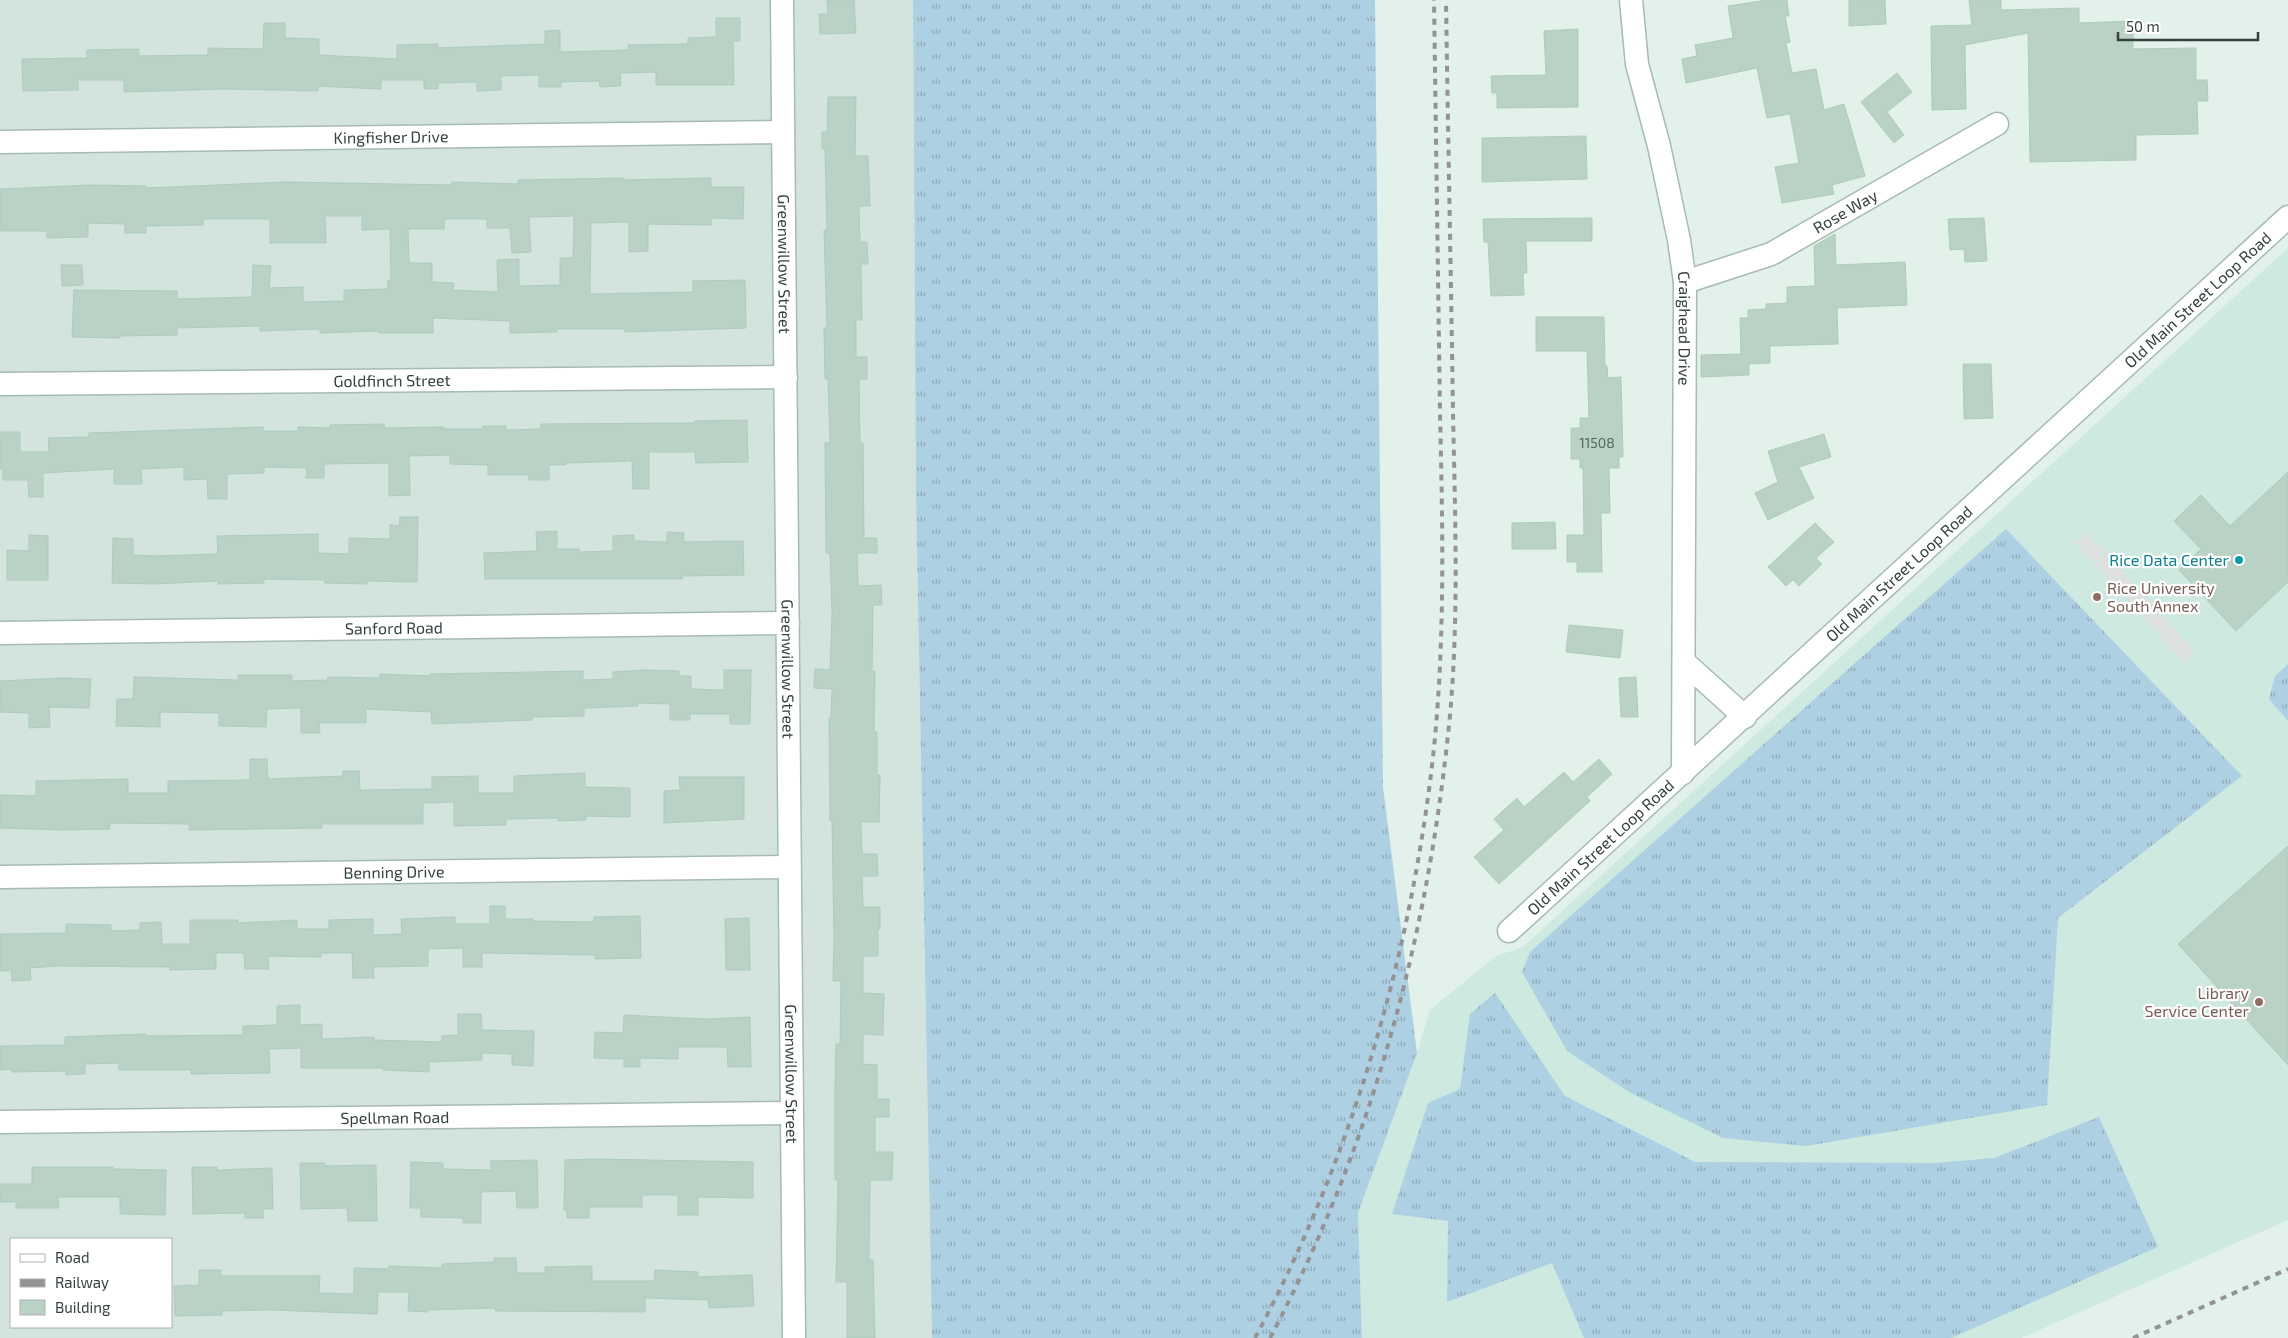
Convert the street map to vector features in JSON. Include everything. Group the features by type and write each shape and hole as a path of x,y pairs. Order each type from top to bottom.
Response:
{"street":[{"name":"Greenwillow Street","path":"782,0 794,1338"},
{"name":"Craighead Drive","path":"1631,0 1637,64 1659,146 1679,240 1685,282 1683,773"},
{"name":"Rose Way","path":"1685,282 1771,254 1998,124"},
{"name":"Kingfisher Drive","path":"0,142 783,132"},
{"name":"Old Main Street Loop Road","path":"1509,931 2288,217"},
{"name":"Goldfinch Street","path":"0,384 786,377"},
{"name":"Sanford Road","path":"0,633 788,623"},
{"path":"1684,662 1744,717"},
{"name":"Benning Drive","path":"0,877 789,867"},
{"name":"Spellman Road","path":"0,1122 791,1113"}],"shaded area":[{"path":"0,0 913,0 916,496 932,1338 0,1338"},
{"name":"Rice University South Annex","path":"2288,248 2288,1220 2021,1338 1362,1338 1358,1213 1417,1053 1430,1010 1496,956 1523,947"},
{"path":"2087,532 2195,652 2184,663 2075,542"}],"green space":[{"path":"913,0 1375,0 1383,787 1417,1053 1358,1213 1362,1338 932,1338 916,496"},
{"path":"2006,529 2242,776 2058,918 2047,1105 1806,1146 1723,1138 1629,1092 1567,1051 1522,972 1530,952"},
{"path":"2288,664 2288,721 2269,699 2275,676"},
{"path":"1495,993 1565,1096 1695,1162 1935,1163 1994,1158 2099,1117 2158,1247 1951,1338 1584,1338 1552,1263 1447,1302 1448,1221 1392,1214 1428,1103 1460,1089 1470,1014"}],"building":[{"path":"827,0 854,0 856,33 820,34 819,14 828,14"},
{"path":"1767,0 1787,0 1789,16 1785,16 1790,42 1786,43 1792,73 1816,69 1824,110 1844,104 1865,176 1832,185 1834,194 1782,203 1775,167 1799,163 1790,114 1767,118 1757,68 1686,83 1682,59 1697,56 1695,45 1733,38 1728,6"},
{"path":"1849,0 1885,0 1886,24 1849,26"},
{"path":"1969,0 2001,0 2001,10 2079,8 2079,23 2133,21 2133,49 2196,48 2196,80 2207,80 2208,101 2197,101 2198,134 2136,135 2136,160 2030,162 2028,33 1965,45 1966,109 1932,110 1931,26 1972,25"},
{"path":"716,18 740,18 740,41 733,41 734,85 656,85 656,72 620,73 621,86 600,87 599,81 561,82 561,87 539,87 539,75 501,76 501,90 477,91 477,82 438,83 438,89 424,89 424,80 381,80 381,89 318,86 318,91 225,89 124,92 124,80 78,80 78,90 23,91 22,59 87,58 87,50 139,49 139,56 208,55 208,48 263,49 264,23 285,23 285,38 319,39 319,55 397,59 397,45 438,44 438,48 545,44 545,31 560,30 560,52 629,50 628,45 688,44 688,38 716,37"},
{"path":"1578,29 1578,107 1497,108 1497,93 1492,93 1491,76 1546,75 1544,31"},
{"path":"1897,73 1912,92 1887,112 1904,135 1894,143 1861,102"},
{"path":"828,97 856,97 855,156 868,156 870,206 859,206 860,242 867,242 868,264 861,264 862,320 856,320 856,357 867,357 867,379 859,379 860,443 863,443 864,538 877,538 877,553 857,553 858,586 881,585 882,605 873,605 872,671 875,671 874,732 877,732 877,775 880,775 879,822 861,822 862,854 877,854 878,876 862,876 863,907 880,907 880,929 878,929 878,956 863,956 863,993 884,994 883,1035 863,1034 863,1064 877,1065 877,1099 889,1099 889,1117 875,1117 875,1152 893,1152 892,1180 870,1180 869,1260 873,1260 875,1338 847,1338 847,1282 836,1282 838,1180 835,1180 835,1090 836,1044 840,1044 841,981 833,981 834,938 829,718 831,718 832,689 814,688 815,669 830,670 832,614 830,553 826,553 825,443 830,443 828,379 825,379 824,328 827,328 824,230 827,230 825,149 822,149 822,132 827,132"},
{"path":"1586,136 1587,179 1482,182 1482,138"},
{"path":"711,178 711,187 744,187 743,219 711,218 711,225 648,224 648,251 629,252 629,222 591,223 590,294 693,292 693,281 745,280 746,328 625,332 625,329 557,329 557,332 510,333 510,321 433,318 433,333 378,333 378,331 320,333 320,329 260,331 260,326 177,328 177,335 120,336 120,338 72,337 74,290 177,291 177,299 252,297 253,265 271,266 269,288 303,287 303,302 344,301 344,290 388,289 388,280 391,280 390,229 362,230 362,216 325,216 326,243 270,243 270,219 203,219 203,225 146,226 146,233 125,233 125,224 88,223 88,237 47,238 47,231 0,231 0,189 91,185 146,186 146,188 286,182 452,185 452,182 518,184 518,180","holes":["574,216 573,258 560,258 560,285 519,286 519,259 497,260 498,292 453,290 454,283 432,282 432,263 409,263 408,229 444,229 445,219 487,219 487,228 510,228 512,253 531,252 529,217"]},
{"path":"1592,218 1592,241 1526,241 1527,273 1523,273 1524,295 1491,296 1488,242 1484,242 1483,219"},
{"path":"1984,218 1987,261 1965,262 1964,249 1950,250 1948,219"},
{"path":"1835,234 1836,265 1905,262 1907,305 1837,308 1838,344 1770,346 1770,363 1749,364 1749,375 1701,377 1701,355 1741,354 1740,318 1748,318 1748,310 1766,309 1766,304 1787,303 1787,287 1815,286 1814,246"},
{"path":"61,265 82,265 83,285 62,286"},
{"path":"1536,317 1604,317 1605,366 1607,366 1608,378 1621,377 1623,457 1619,457 1619,468 1609,468 1610,513 1601,513 1602,572 1577,572 1577,562 1567,562 1567,535 1584,535 1583,468 1580,468 1580,459 1571,459 1571,428 1580,428 1580,418 1589,418 1587,351 1536,351"},
{"path":"1963,364 1991,364 1993,418 1964,419"},
{"path":"747,420 748,462 696,463 695,452 649,452 649,489 633,489 632,461 549,465 549,480 529,480 529,475 488,475 488,465 450,464 450,455 409,456 410,495 389,496 389,463 324,464 324,478 306,478 307,468 264,467 264,473 227,474 227,499 208,499 207,479 184,480 184,467 141,469 142,484 114,484 114,469 43,473 43,497 29,497 28,480 3,480 3,469 0,469 0,432 20,432 20,452 49,452 48,438 89,437 89,433 263,427 263,431 298,431 298,427 330,428 330,425 384,424 385,428 444,427 444,429 483,429 483,426 506,426 506,430 541,429 541,424 695,423 695,421"},
{"path":"1824,434 1831,457 1799,467 1814,498 1768,520 1755,493 1778,482 1768,451"},
{"name":"Rice Data Center","path":"2288,472 2288,582 2236,631 2179,570 2201,549 2174,521 2201,495 2230,526"},
{"path":"400,517 418,517 417,582 367,581 367,584 325,583 325,580 264,579 264,583 218,584 218,581 155,584 112,583 113,538 133,539 133,555 155,556 218,554 217,536 318,534 318,553 349,554 349,538 390,539 390,525 399,526"},
{"path":"1555,522 1556,549 1512,549 1512,523"},
{"path":"1815,523 1834,542 1816,558 1822,564 1799,586 1793,580 1786,586 1768,567"},
{"path":"557,531 557,549 579,549 579,552 613,551 613,536 634,535 634,541 667,542 667,532 684,533 683,542 743,541 744,575 683,576 682,579 485,579 484,553 537,551 536,532"},
{"path":"29,535 48,536 48,580 7,580 7,550 29,551"},
{"path":"1569,625 1623,630 1620,658 1566,652"},
{"path":"643,670 679,671 679,676 691,676 691,689 724,690 724,670 751,670 750,724 730,724 730,714 690,714 690,720 670,720 670,704 638,703 638,706 584,708 584,716 532,717 532,720 432,724 431,712 366,709 366,723 319,723 320,733 301,733 301,708 267,709 266,727 219,726 219,713 160,712 160,727 116,726 117,699 133,699 134,677 238,680 238,675 292,675 292,681 327,680 328,677 380,678 380,674 430,676 430,674 583,671 583,680 613,679 613,672"},
{"path":"1636,677 1638,717 1621,717 1619,678"},
{"path":"62,678 91,679 89,708 49,707 50,727 29,728 29,713 0,712 0,681"},
{"path":"250,759 267,759 268,779 343,776 343,771 359,771 360,790 432,789 432,777 478,776 478,793 514,793 514,776 585,773 585,787 630,788 630,817 586,816 586,820 558,821 558,818 506,819 506,825 454,826 454,802 423,803 423,824 322,824 322,828 189,830 189,824 110,823 110,829 0,828 0,795 36,796 36,781 128,779 128,793 168,793 168,781 250,780"},
{"path":"1599,759 1612,774 1587,797 1590,801 1499,884 1474,857 1504,830 1494,819 1517,798 1524,807 1564,772 1573,782"},
{"path":"679,777 744,777 744,819 664,823 664,791 680,790"},
{"name":"Library Service Center","path":"2288,846 2288,1065 2178,944"},
{"path":"490,906 505,906 505,919 533,919 533,921 594,922 594,917 640,916 641,958 595,959 595,955 482,953 482,967 463,967 463,948 428,949 428,966 373,967 374,978 353,978 352,953 321,953 321,957 268,956 269,969 245,969 244,953 216,953 216,969 170,970 170,967 58,966 30,968 31,980 12,981 11,970 0,971 0,934 66,933 66,924 111,925 111,931 140,930 140,923 161,922 162,944 190,944 190,920 238,920 238,923 297,920 297,929 329,929 329,920 373,919 373,935 402,934 401,919 455,917 455,924 490,924"},
{"path":"749,918 750,970 726,970 725,919"},
{"path":"300,1005 300,1025 322,1024 322,1039 374,1037 374,1040 442,1042 442,1036 458,1035 458,1014 481,1014 482,1030 534,1031 533,1066 512,1065 512,1054 482,1053 482,1060 429,1062 429,1072 383,1070 383,1068 301,1068 301,1048 269,1049 270,1073 191,1074 191,1070 119,1070 119,1063 85,1064 85,1074 66,1075 66,1071 12,1072 12,1069 0,1070 0,1046 65,1045 65,1037 146,1034 146,1036 243,1035 243,1026 277,1025 277,1006"},
{"path":"624,1015 706,1019 750,1017 751,1067 728,1067 727,1047 678,1047 678,1059 640,1058 640,1067 624,1067 624,1059 594,1058 595,1032 623,1033"},
{"path":"537,1160 538,1208 517,1208 516,1191 481,1192 481,1223 463,1223 463,1218 421,1217 421,1208 410,1208 411,1162 443,1163 443,1169 491,1170 491,1161"},
{"path":"565,1160 753,1162 753,1198 698,1197 698,1215 678,1215 678,1195 642,1195 642,1207 589,1207 589,1218 567,1218 567,1210 564,1210"},
{"path":"300,1163 325,1163 325,1166 376,1165 377,1221 348,1221 347,1208 301,1209"},
{"path":"32,1167 113,1167 113,1169 166,1170 165,1215 120,1214 120,1197 58,1197 59,1208 16,1208 16,1202 0,1202 0,1184 32,1184"},
{"path":"192,1167 217,1167 217,1170 272,1168 273,1209 263,1209 263,1218 245,1218 245,1213 193,1214"},
{"path":"494,1258 516,1258 517,1273 545,1273 545,1267 592,1266 592,1281 654,1281 655,1270 698,1272 698,1277 752,1275 754,1306 709,1308 708,1300 645,1298 645,1312 495,1311 495,1308 428,1310 428,1312 408,1311 409,1292 378,1292 377,1314 271,1310 222,1311 222,1315 175,1316 174,1286 199,1285 199,1270 221,1270 221,1276 320,1276 319,1293 354,1294 354,1268 388,1269 389,1266 442,1268 442,1264 494,1262"}],"railway":[{"path":"1255,1338 1287,1274 1316,1209 1342,1143 1365,1075 1386,1007 1403,938 1417,868 1428,797 1438,701 1442,605 1434,0"},
{"path":"1270,1338 1306,1264 1339,1189 1367,1113 1391,1036 1411,957 1428,877 1440,797 1450,715 1455,640 1455,526 1446,0"},
{"path":"2133,1338 2288,1269"}],"place":[{"name":"Rice Data Center","path":"2239,560"},
{"name":"Rice University South Annex","path":"2097,597"},
{"name":"Library Service Center","path":"2259,1002"}]}
